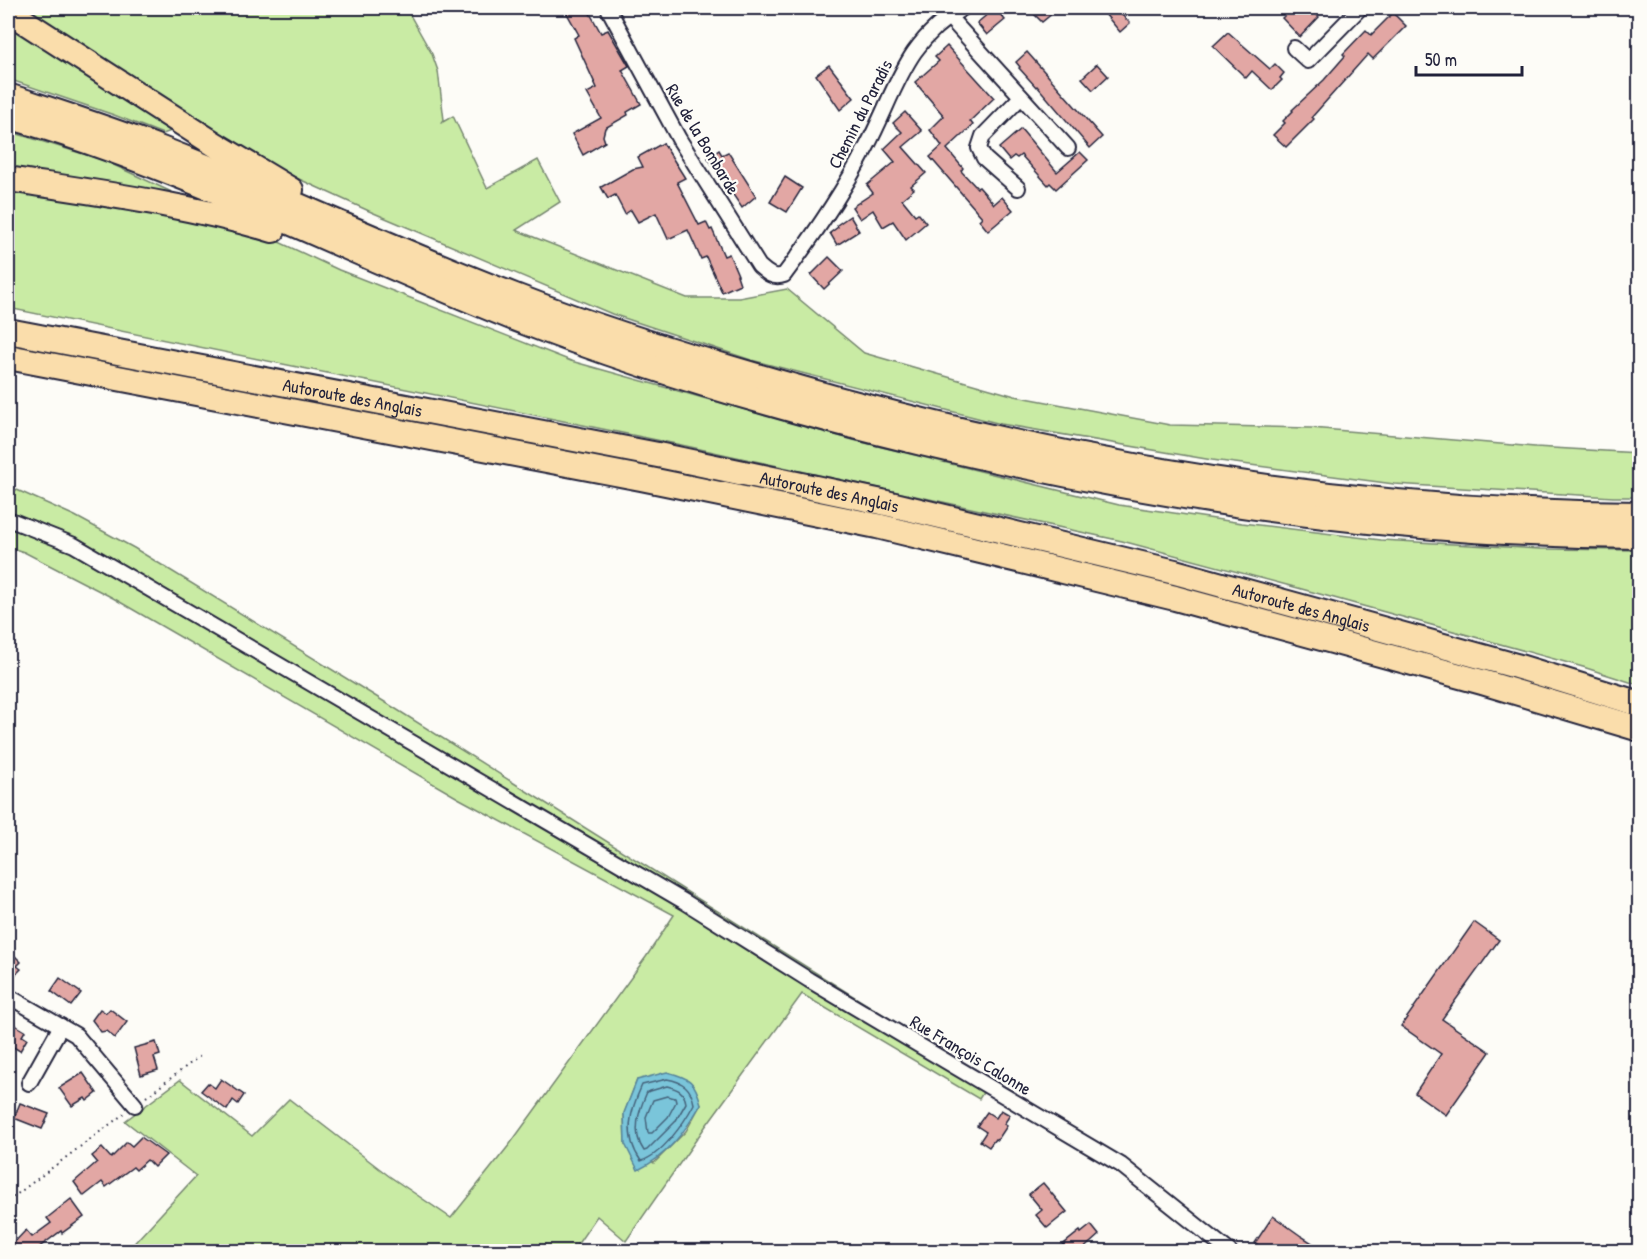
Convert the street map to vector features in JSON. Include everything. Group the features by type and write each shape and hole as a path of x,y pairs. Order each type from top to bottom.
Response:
{"highway":[{"path":"8,11 216,145 285,187 320,205 343,235"},
{"path":"8,96 164,150 515,318 669,373 847,425 1025,468 1188,498 1316,515 1444,527 1599,536 1640,536"},
{"path":"8,116 81,139 675,353 851,404 1027,446 1191,476 1321,494 1449,506 1594,514 1640,514"},
{"path":"8,179 145,199 234,219 293,236 343,235"},
{"name":"Autoroute des Anglais","path":"8,331 663,456 882,502 1175,572 1516,666 1640,704"},
{"name":"Autoroute des Anglais","path":"8,357 641,478 878,526 1175,598 1482,682 1640,729"}],"street":[{"name":"Rue de la Bombarde","path":"608,8 679,139 759,266 769,274 780,277"},
{"name":"Chemin du Paradis","path":"780,277 784,275 811,238 866,149 908,60 919,42 948,16 963,8"},
{"path":"1294,48 1308,61 1360,8"},
{"path":"948,16 1068,148"},
{"path":"1018,188 984,158 980,148 983,136 1021,97"},
{"name":"Rue François Calonne","path":"8,519 74,544 685,902 809,980 1121,1165 1230,1251"},
{"path":"8,996 76,1035 135,1105"},
{"path":"29,1083 61,1026"}],"path":[{"path":"8,1201 201,1056"}],"green space":[{"path":"8,8 406,8 432,54 438,71 444,120 441,123 453,116 487,188 538,160 560,202 516,230 687,298 739,298 787,289 864,353 1015,396 1170,425 1311,428 1535,447 1639,453 1639,497 1394,484 1212,460 1001,424 751,360 612,314 369,211 277,169 198,121 163,134 8,79"},
{"path":"8,131 103,160 339,270 571,361 853,440 1119,505 1242,523 1381,540 1541,549 1639,550 1639,685 1583,667 1122,541 686,446 8,308"},
{"path":"8,486 75,516 134,548 991,1080 979,1099 802,994 705,1127 626,1241 597,1216 573,1251 127,1251 196,1176 125,1121 180,1080 252,1136 289,1099 389,1176 451,1218 510,1144 674,915 458,798 113,598 24,552 8,547","holes":["637,1080 701,1104 686,1131 654,1163 625,1144 624,1114"]}],"water":[{"path":"667,1072 681,1076 694,1085 701,1104 674,1142 658,1158 638,1170 625,1144 624,1113 637,1080"}],"building":[{"path":"564,8 587,8 601,33 608,30 629,66 622,70 641,104 627,112 628,115 605,128 603,136 605,142 583,155 572,134 601,118 587,93 597,88 574,38 579,35"},
{"path":"995,8 1005,20 987,35 977,23"},
{"path":"1028,8 1059,8 1042,22"},
{"path":"1111,8 1115,8 1130,23 1120,32 1105,14"},
{"path":"1293,8 1310,8 1319,17 1300,37 1282,18"},
{"path":"1393,13 1406,26 1373,59 1368,54 1312,117 1314,119 1286,147 1273,135 1285,123 1283,121 1324,80 1345,56 1343,54 1366,30 1371,35"},
{"path":"1228,32 1270,69 1275,64 1284,73 1280,78 1282,80 1272,90 1252,71 1246,78 1213,46"},
{"path":"947,46 994,98 970,121 973,125 947,149 963,168 961,171 994,204 1002,197 1013,210 988,231 979,220 982,217 930,157 942,146 930,130 944,116 915,82 939,61 935,57"},
{"path":"1027,52 1102,137 1090,148 1019,68 1016,62"},
{"path":"1097,64 1108,76 1093,90 1082,78"},
{"path":"829,65 854,98 840,110 816,75"},
{"path":"905,112 922,131 903,147 926,173 911,186 914,189 902,199 915,215 918,213 926,223 906,240 893,221 883,227 873,210 860,219 852,207 873,193 867,185 895,162 884,149 902,132 893,123"},
{"path":"1021,129 1057,172 1080,152 1088,160 1056,189 1050,183 1048,185 1021,155 1009,160 999,148"},
{"path":"663,143 685,178 677,182 699,225 706,222 710,230 712,229 724,256 729,254 740,284 722,292 706,257 701,259 688,230 668,239 656,213 638,222 631,210 625,214 615,195 608,199 601,187 633,169 643,167 638,157"},
{"path":"719,150 722,155 728,152 756,196 742,208 708,158"},
{"path":"785,177 802,188 787,212 770,202"},
{"path":"850,216 859,231 837,245 830,233"},
{"path":"829,257 843,271 824,289 811,275"},
{"path":"1474,922 1499,940 1442,1019 1490,1052 1446,1115 1415,1093 1441,1054 1401,1026"},
{"path":"8,949 21,962 17,966 21,969 8,982"},
{"path":"60,978 81,993 71,1006 51,991"},
{"path":"100,1009 106,1013 110,1009 127,1022 115,1038 106,1031 101,1032 92,1020"},
{"path":"8,1021 25,1031 22,1036 27,1039 20,1051 8,1044"},
{"path":"156,1042 160,1055 154,1057 158,1070 141,1075 134,1048"},
{"path":"83,1073 97,1093 87,1101 85,1098 72,1106 59,1088"},
{"path":"221,1079 244,1095 238,1104 233,1100 227,1110 201,1091 208,1083 215,1088"},
{"path":"20,1103 49,1114 42,1129 14,1118"},
{"path":"1001,1110 1010,1115 1004,1124 1007,1126 989,1147 980,1141 986,1132 977,1126 987,1112 996,1118"},
{"path":"141,1137 166,1155 154,1167 147,1160 136,1170 133,1167 106,1187 102,1182 84,1196 74,1182 97,1162 92,1156 102,1148 111,1158 127,1142 132,1146"},
{"path":"1043,1183 1067,1212 1047,1228 1036,1215 1042,1210 1029,1194"},
{"path":"71,1199 84,1217 34,1251 8,1251 26,1230 32,1237 51,1223 47,1218"},
{"path":"1273,1216 1325,1251 1268,1251 1255,1243"},
{"path":"1091,1225 1099,1235 1081,1251 1055,1251 1080,1231 1081,1233"}]}
